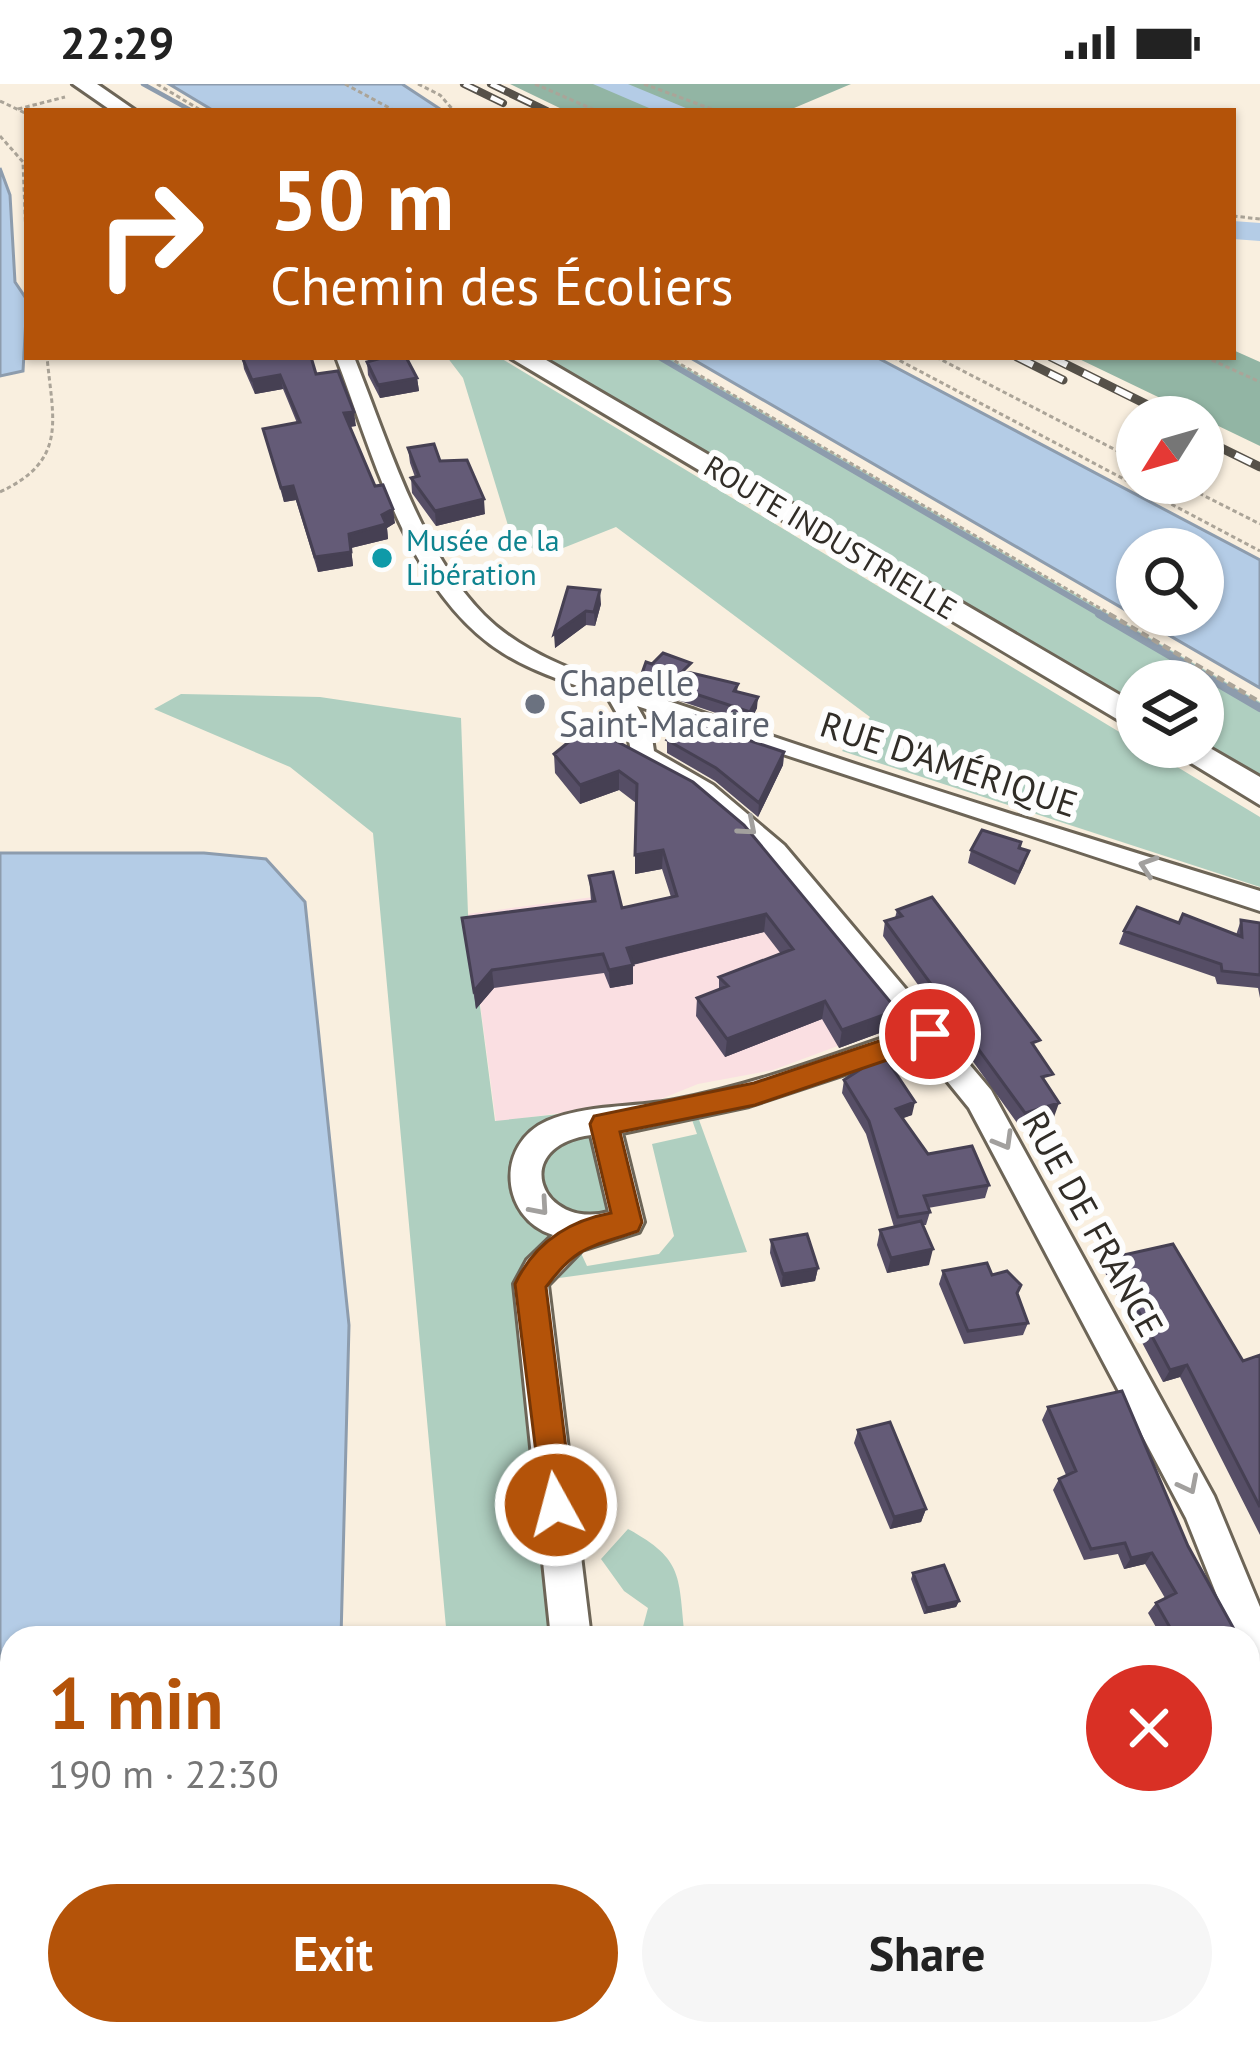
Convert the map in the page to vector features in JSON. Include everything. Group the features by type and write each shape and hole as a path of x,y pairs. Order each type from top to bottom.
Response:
{"main road":[{"path":"88,87 121,108"},
{"name":"ROUTE INDUSTRIELLE","path":"527,360 1116,708"},
{"path":"1218,768 1260,793"}],"street":[{"name":"RUE D'AMÉRIQUE","path":"346,360 412,517 470,614 531,660 684,719 1260,901"},
{"name":"RUE DE FRANCE","path":"618,694 639,731 643,755 704,791 775,851 980,1099 1201,1509 1249,1626"},
{"path":"639,731 665,718 684,719"},
{"path":"591,1229 550,1221 532,1203 524,1174 528,1158 546,1136 572,1126 755,1094 930,1034"},
{"path":"571,1626 531,1284 557,1249 591,1229 628,1222 604,1124"}],"path":[{"path":"157,84 197,108"},
{"path":"345,84 389,108"},
{"path":"418,84 450,108"},
{"path":"535,84 590,108"},
{"path":"644,84 709,108"},
{"path":"18,109 88,87"},
{"path":"0,101 24,112"},
{"path":"0,136 22,162 24,202"},
{"path":"0,492 32,477 56,436 47,360"},
{"path":"673,360 1260,702"},
{"path":"899,360 1260,550"},
{"path":"942,360 1116,450"},
{"path":"1212,360 1260,382"},
{"path":"1220,504 1260,524"}],"shaded area":[{"path":"783,884 900,1023 773,1070 698,1084 661,1099 496,1122 468,914 608,895 624,943"}],"green space":[{"path":"510,84 851,84 794,108 560,108"},
{"path":"1236,351 1260,362 1260,446 1224,429 1224,396 1156,396 1081,360 1236,360"},
{"path":"449,360 504,360 1116,730 1116,768 1179,768 1260,817 1260,887 842,751 870,717 616,527 553,552 514,545 463,378"},
{"path":"527,360 673,360 1116,618 1116,636 1147,636 1188,660 1116,660 1116,708"},
{"path":"1224,681 1260,702 1260,793 1224,764"},
{"path":"181,694 320,697 461,718 468,914 495,1121 569,1113 572,1126 604,1124 628,1222 580,1251 587,1266 659,1254 674,1236 652,1144 697,1134 691,1117 698,1117 747,1252 552,1279 547,1258 554,1626 446,1626 373,833 290,767 154,709"},
{"path":"628,1529 647,1540 675,1572 684,1626 643,1626 648,1608 624,1591 601,1559"}],"water":[{"path":"169,84 402,84 438,108 209,108"},
{"path":"0,168 10,195 15,282 24,296 24,353 23,371 0,376"},
{"path":"694,360 882,360 1116,484 1116,504 1154,504 1199,528 1116,528 1116,605"},
{"path":"1224,541 1260,560 1260,688 1224,667 1224,660 1212,660 1170,636 1224,636"},
{"path":"0,853 204,853 266,859 305,902 349,1325 341,1626 0,1626"}],"building":[{"path":"243,360 312,360 316,374 338,371 354,412 344,413 375,486 383,485 393,509 382,515 386,524 349,534 351,552 315,557 293,486 281,488 263,429 300,422 280,375 252,380"},
{"path":"408,360 417,378 378,385 367,362"},
{"path":"434,444 440,461 467,460 484,499 435,511 411,478 419,476 408,448"},
{"path":"568,587 600,590 594,612 586,611 554,634"},
{"path":"663,653 691,663 683,671 738,684 734,691 758,697 750,712 641,676 646,662 652,664"},
{"path":"692,715 739,730 736,736 784,752 759,803 716,768 667,740"},
{"path":"588,726 693,782 744,825 897,1010 842,1030 825,1001 727,1039 697,998 728,986 719,977 793,949 766,914 627,948 633,965 609,970 603,954 492,970 474,991 462,918 595,901 589,876 613,872 622,908 677,896 663,850 635,855 637,784 619,771 580,785 554,754"},
{"path":"982,830 1021,842 1019,848 1029,851 1019,872 971,850"},
{"path":"932,897 1040,1040 1032,1043 1053,1074 1042,1077 1059,1103 1025,1113 885,921 902,916 897,910"},
{"path":"1137,907 1179,923 1183,914 1242,937 1241,920 1260,923 1260,975 1222,971 1221,964 1124,931"},
{"path":"883,1054 915,1102 896,1109 928,1154 972,1146 989,1185 924,1196 930,1212 898,1217 869,1121 844,1080 861,1069 857,1063"},
{"path":"921,1221 933,1249 891,1258 880,1230"},
{"path":"807,1234 818,1268 783,1274 771,1240"},
{"path":"1173,1244 1243,1361 1260,1355 1260,1507 1187,1365 1170,1370 1110,1258"},
{"path":"987,1263 992,1275 1007,1271 1021,1285 1017,1293 1028,1323 968,1331 943,1271"},
{"path":"1122,1391 1188,1546 1232,1626 1169,1626 1156,1603 1176,1593 1152,1553 1131,1558 1125,1543 1091,1549 1059,1479 1076,1471 1048,1407"},
{"path":"890,1422 926,1509 894,1517 858,1430"},
{"path":"944,1565 959,1601 927,1608 913,1573"}],"waterway":[{"path":"143,84 187,108"},
{"path":"605,84 672,108"},
{"path":"1236,230 1260,232"},
{"path":"664,360 1105,617"},
{"path":"1099,614 1260,708"}],"railway":[{"path":"464,84 503,103"},
{"path":"491,84 541,108"},
{"path":"1023,360 1063,380"},
{"path":"1057,360 1130,396"},
{"path":"1224,449 1260,467"}],"place":[{"name":"Musée de la Libération","path":"382,558"},
{"name":"Chapelle Saint-Macaire","path":"535,704"}],"route":[{"path":"556,1505 531,1284 540,1265 557,1249 591,1229 628,1222 604,1124 755,1094 930,1034"}]}
